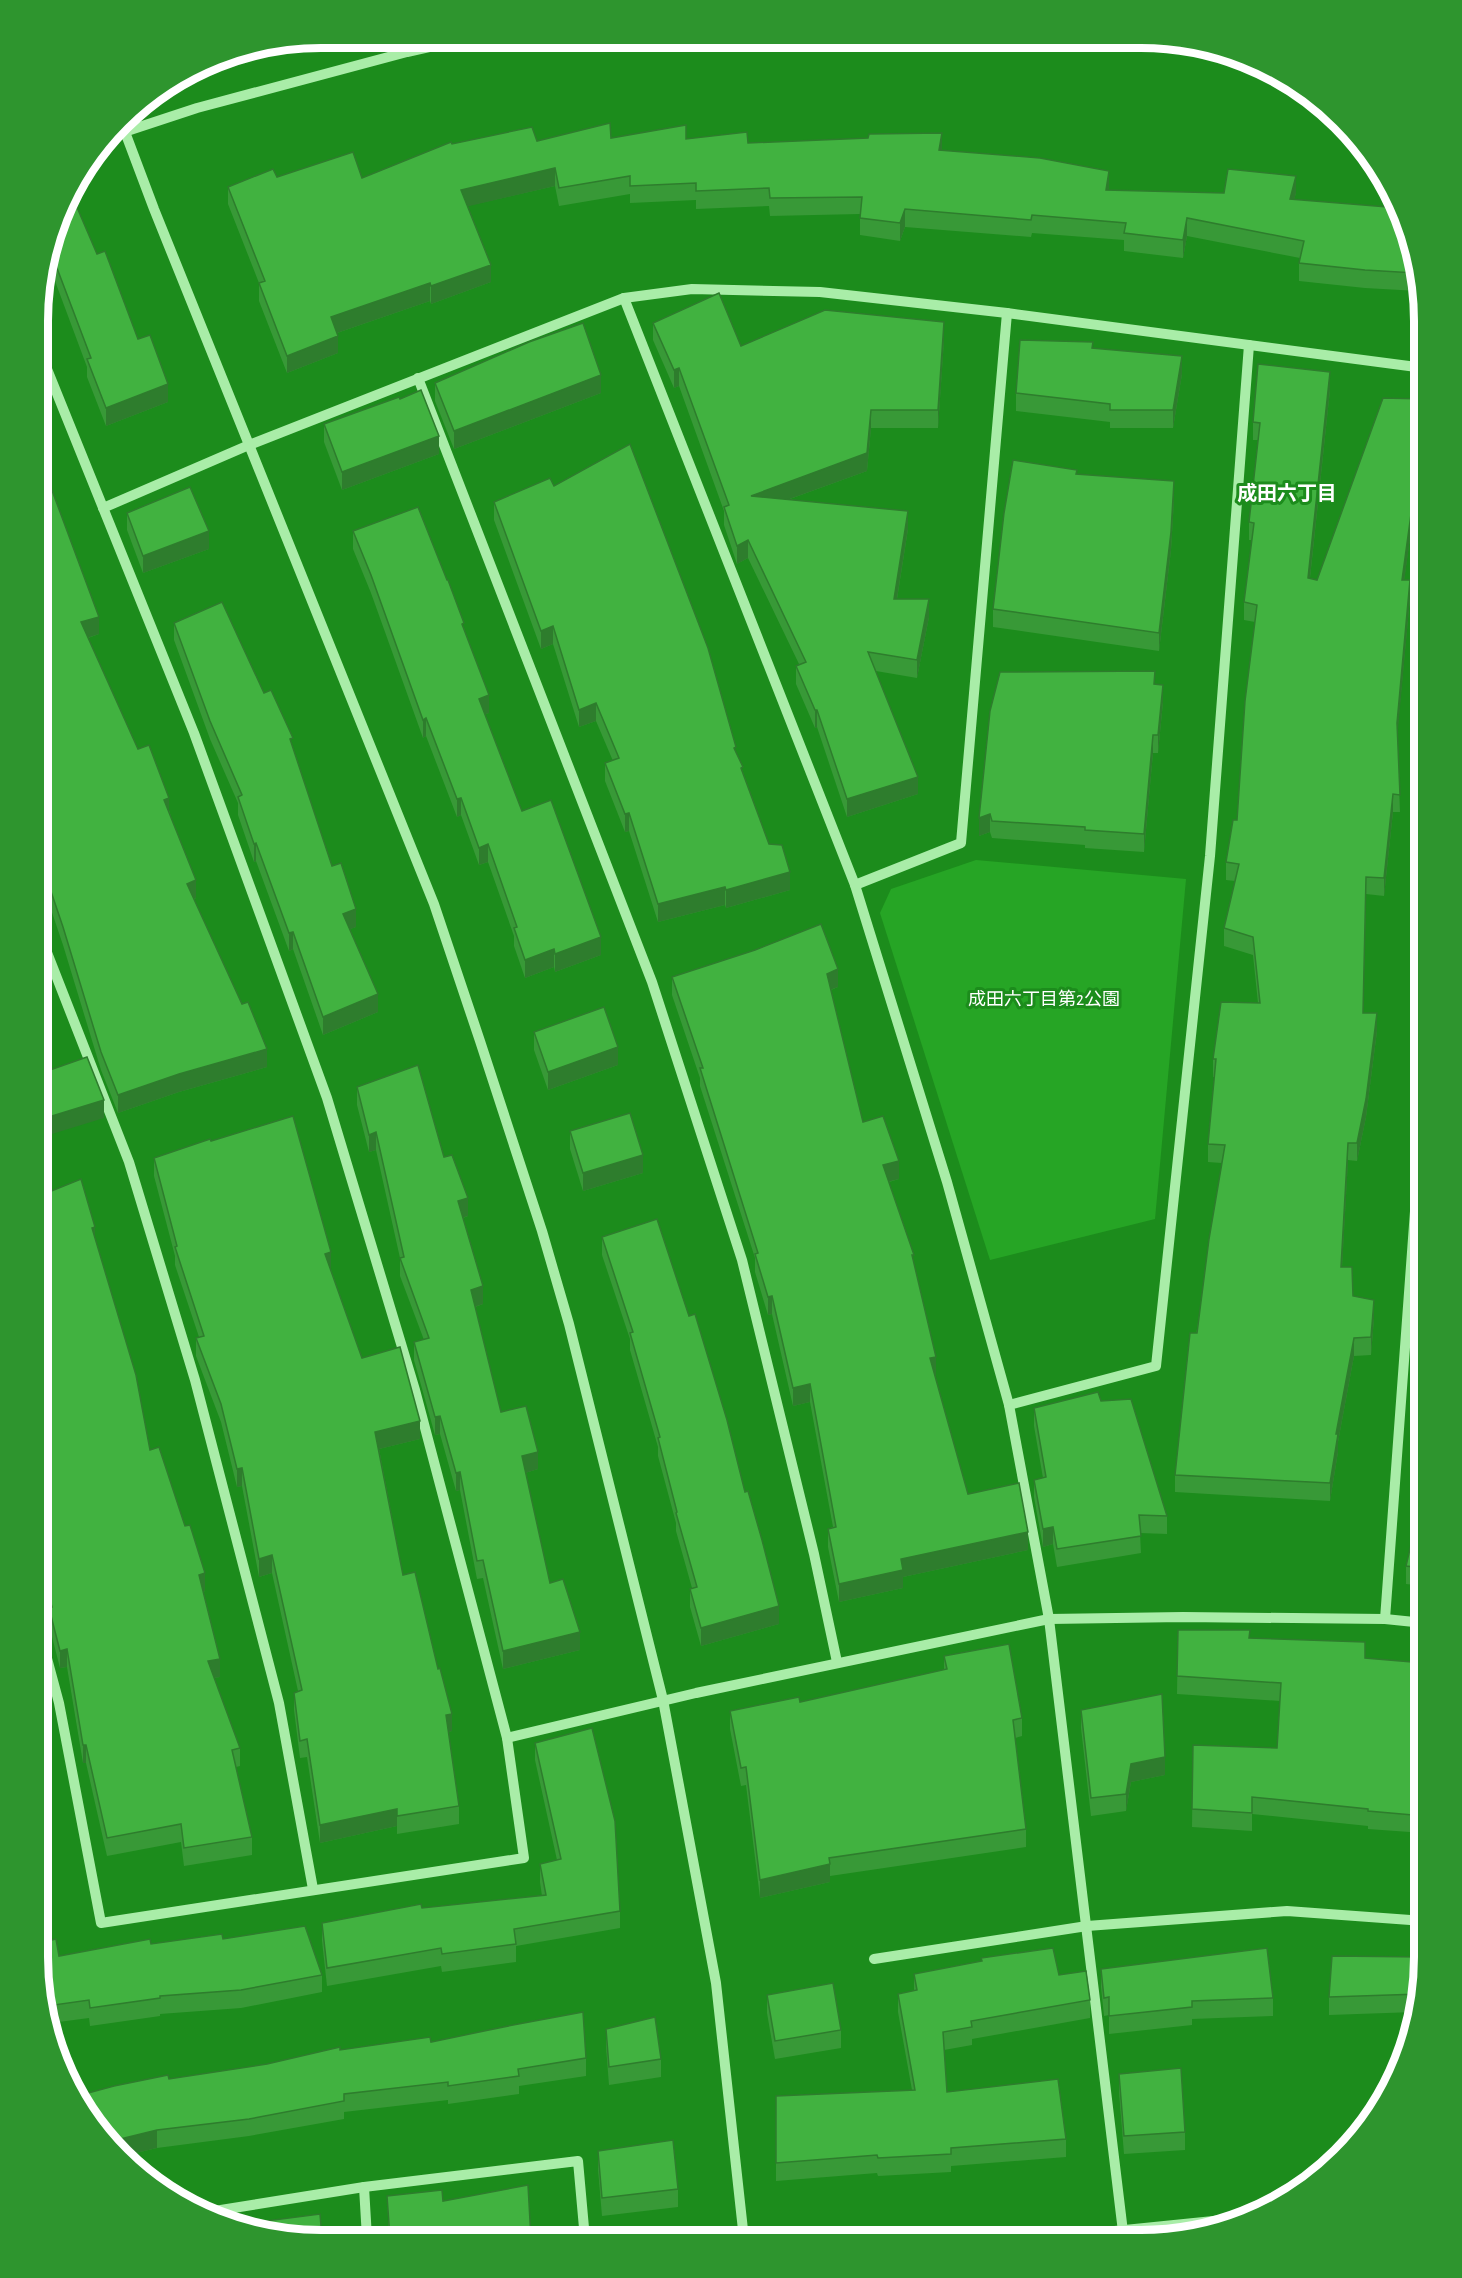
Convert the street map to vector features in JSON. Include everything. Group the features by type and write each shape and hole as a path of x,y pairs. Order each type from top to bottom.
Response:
{"street":[{"path":"130,126 421,48"},
{"path":"125,132 434,904 542,1232 569,1324 663,1700 716,1983 743,2230"},
{"path":"103,508 249,445 624,298 692,289 820,291 1414,367"},
{"path":"624,298 855,885 947,1182 1009,1405 1049,1619 1122,2230"},
{"path":"855,885 961,843 1006,313"},
{"path":"1009,1405 1156,1366 1210,855 1249,345"},
{"path":"48,371 194,733 327,1098 416,1390 507,1738 524,1858 101,1923 59,1704 48,1663"},
{"path":"418,378 652,982 742,1260 814,1554 837,1662"},
{"path":"48,955 129,1162 195,1380 279,1703 313,1889"},
{"path":"1385,1619 1414,1225"},
{"path":"507,1738 663,1700 1049,1619 1183,1617 1385,1619 1414,1622"},
{"path":"874,1959 1087,1926 1287,1911 1414,1920"},
{"path":"220,2210 364,2187 578,2161 584,2230"},
{"path":"364,2187 367,2230"},
{"path":"1172,2228 1188,2226"}],"green space":[{"name":"成田六丁目第2公園","path":"976,860 1186,879 1155,1219 990,1260 880,913 891,889"}],"building":[{"path":"610,123 611,138 686,125 686,139 747,132 748,143 868,138 869,134 942,133 939,150 1040,158 1109,171 1106,190 1224,193 1228,169 1296,176 1290,199 1389,207 1400,233 1410,273 1299,263 1304,241 1187,218 1183,240 1124,233 1126,223 1032,215 1031,220 905,209 900,223 860,218 862,197 770,198 769,188 696,191 696,183 630,186 630,176 559,188 555,168 461,190 491,265 331,317 338,336 287,356 259,283 265,281 228,187 273,169 277,177 353,152 362,178 451,142 452,144 532,127 537,141"},
{"path":"74,204 97,254 105,251 138,339 150,335 168,384 106,408 87,359 91,358 54,261 62,233"},
{"path":"719,293 741,346 825,310 944,322 938,410 871,410 867,453 751,496 908,511 894,599 929,599 917,660 868,652 918,777 847,799 817,710 815,710 796,666 806,662 748,540 737,546 724,507 729,505 679,368 674,370 653,323"},
{"path":"583,323 601,375 454,431 435,383 529,342"},
{"path":"1020,340 1093,342 1092,348 1182,356 1173,410 1110,410 1110,404 1016,393"},
{"path":"1258,364 1330,372 1308,578 1317,580 1383,398 1414,399 1414,492 1402,580 1410,580 1397,723 1400,795 1393,794 1384,878 1366,877 1363,1013 1377,1013 1366,1099 1357,1143 1348,1143 1341,1267 1352,1267 1353,1296 1374,1300 1371,1337 1354,1338 1336,1434 1338,1434 1330,1483 1175,1475 1190,1333 1197,1333 1209,1239 1225,1145 1208,1144 1216,1059 1213,1059 1221,1002 1260,1003 1253,937 1224,928 1239,864 1226,862 1233,820 1237,820 1245,701 1257,605 1244,602 1254,523 1249,522 1260,423 1253,422"},
{"path":"421,390 439,436 342,472 324,424"},
{"path":"630,444 708,648 736,747 734,748 743,767 741,768 769,844 782,845 790,872 726,890 725,887 658,904 629,813 625,814 605,763 619,758 596,703 579,710 553,626 541,631 494,502 550,478 554,486"},
{"path":"1013,460 1077,470 1076,474 1174,481 1171,532 1159,633 993,609 1004,513"},
{"path":"48,480 99,617 81,622 138,749 149,745 169,798 164,800 196,880 187,884 242,1004 248,1002 267,1049 179,1074 118,1095 101,1052 48,883"},
{"path":"190,487 209,531 143,556 127,513"},
{"path":"418,507 448,580 489,695 479,699 522,811 551,800 601,937 555,954 554,949 525,960 514,928 517,927 488,844 479,848 461,798 457,799 426,718 423,720 353,531"},
{"path":"222,602 264,693 271,690 293,738 290,739 332,866 341,863 356,909 343,914 378,994 323,1017 293,932 289,933 256,843 254,844 238,797 242,795 210,721 174,623"},
{"path":"1155,671 1154,684 1163,685 1158,735 1153,735 1144,834 1085,830 1085,827 992,821 990,814 979,818 990,711 1000,672"},
{"path":"821,924 838,969 827,974 863,1122 883,1116 899,1161 883,1165 914,1255 912,1255 936,1357 930,1358 968,1494 1019,1483 1028,1532 901,1559 903,1570 839,1584 828,1529 836,1527 810,1384 793,1388 772,1296 768,1297 755,1254 758,1253 700,1068 703,1068 672,977 755,950"},
{"path":"604,1007 618,1047 548,1072 534,1032"},
{"path":"87,1057 104,1100 48,1117 48,1071"},
{"path":"418,1065 444,1157 452,1155 468,1198 458,1201 483,1286 471,1290 501,1412 526,1406 538,1452 522,1456 550,1583 563,1579 580,1632 503,1651 483,1560 477,1561 460,1472 456,1473 440,1416 435,1417 414,1342 429,1338 400,1258 404,1257 376,1132 369,1135 357,1087"},
{"path":"630,1113 643,1155 583,1173 570,1131"},
{"path":"293,1116 331,1252 325,1254 362,1358 400,1347 420,1421 375,1432 403,1575 415,1572 438,1669 440,1668 452,1714 446,1715 459,1806 397,1816 397,1809 320,1825 307,1739 300,1741 294,1693 302,1690 272,1555 259,1559 242,1468 237,1469 221,1404 196,1338 204,1336 175,1247 177,1246 154,1158 210,1139 211,1141"},
{"path":"81,1179 95,1227 92,1228 136,1375 150,1450 159,1447 185,1526 190,1525 205,1573 199,1575 220,1659 208,1661 240,1748 232,1750 252,1837 184,1848 181,1824 107,1838 86,1745 83,1745 67,1649 60,1651 49,1608 52,1607 48,1593 48,1192"},
{"path":"657,1219 689,1316 695,1314 727,1420 745,1492 748,1491 779,1606 701,1628 690,1589 697,1587 676,1513 658,1438 660,1437 630,1333 633,1332 602,1237"},
{"path":"1098,1392 1101,1401 1131,1399 1167,1516 1139,1515 1141,1536 1057,1549 1053,1527 1043,1529 1034,1480 1046,1477 1034,1408"},
{"path":"1414,1532 1414,1567 1406,1566"},
{"path":"1178,1630 1250,1630 1249,1638 1365,1642 1365,1658 1414,1662 1414,1815 1252,1797 1252,1813 1192,1809 1193,1745 1277,1748 1281,1683 1177,1676"},
{"path":"1009,1644 1022,1718 1013,1720 1026,1829 829,1858 830,1864 760,1880 746,1767 741,1768 730,1711 799,1697 800,1702 947,1669 944,1656"},
{"path":"1162,1694 1165,1757 1131,1764 1126,1794 1091,1798 1081,1710"},
{"path":"592,1728 615,1821 620,1911 514,1929 516,1944 442,1954 441,1948 327,1968 322,1923 421,1904 422,1908 546,1895 540,1864 561,1859 535,1743"},
{"path":"305,1926 322,1975 241,1990 160,1996 160,1998 90,2008 89,2000 52,2005 48,1941 56,1939 59,1956 150,1939 151,1944 222,1934 223,1939"},
{"path":"1053,1948 1059,1975 1086,1971 1090,2000 971,2021 972,2027 943,2032 947,2092 1058,2079 1066,2139 951,2148 951,2154 878,2158 877,2155 776,2163 776,2096 915,2090 898,1994 917,1990 914,1974 982,1961 981,1958"},
{"path":"1267,1948 1273,1998 1192,2001 1192,2007 1109,2016 1109,1997 1104,1998 1101,1969"},
{"path":"1332,1956 1414,1957 1412,1994 1329,1997"},
{"path":"833,1983 841,2030 775,2041 767,1995"},
{"path":"583,2012 586,2058 518,2069 519,2076 448,2086 448,2082 344,2094 344,2101 249,2119 157,2130 118,2139 104,2123 85,2094 168,2075 169,2079 267,2064 340,2047 340,2050 430,2037 431,2042"},
{"path":"655,2017 661,2059 609,2067 606,2029"},
{"path":"1181,2068 1185,2132 1124,2136 1119,2074"},
{"path":"673,2140 678,2189 602,2198 598,2151"},
{"path":"528,2185 530,2230 389,2230 387,2196 442,2190 443,2201"},
{"path":"320,2214 321,2230 286,2228 256,2222"}],"district":[{"name":"成田六丁目","path":"1287,493"}]}
